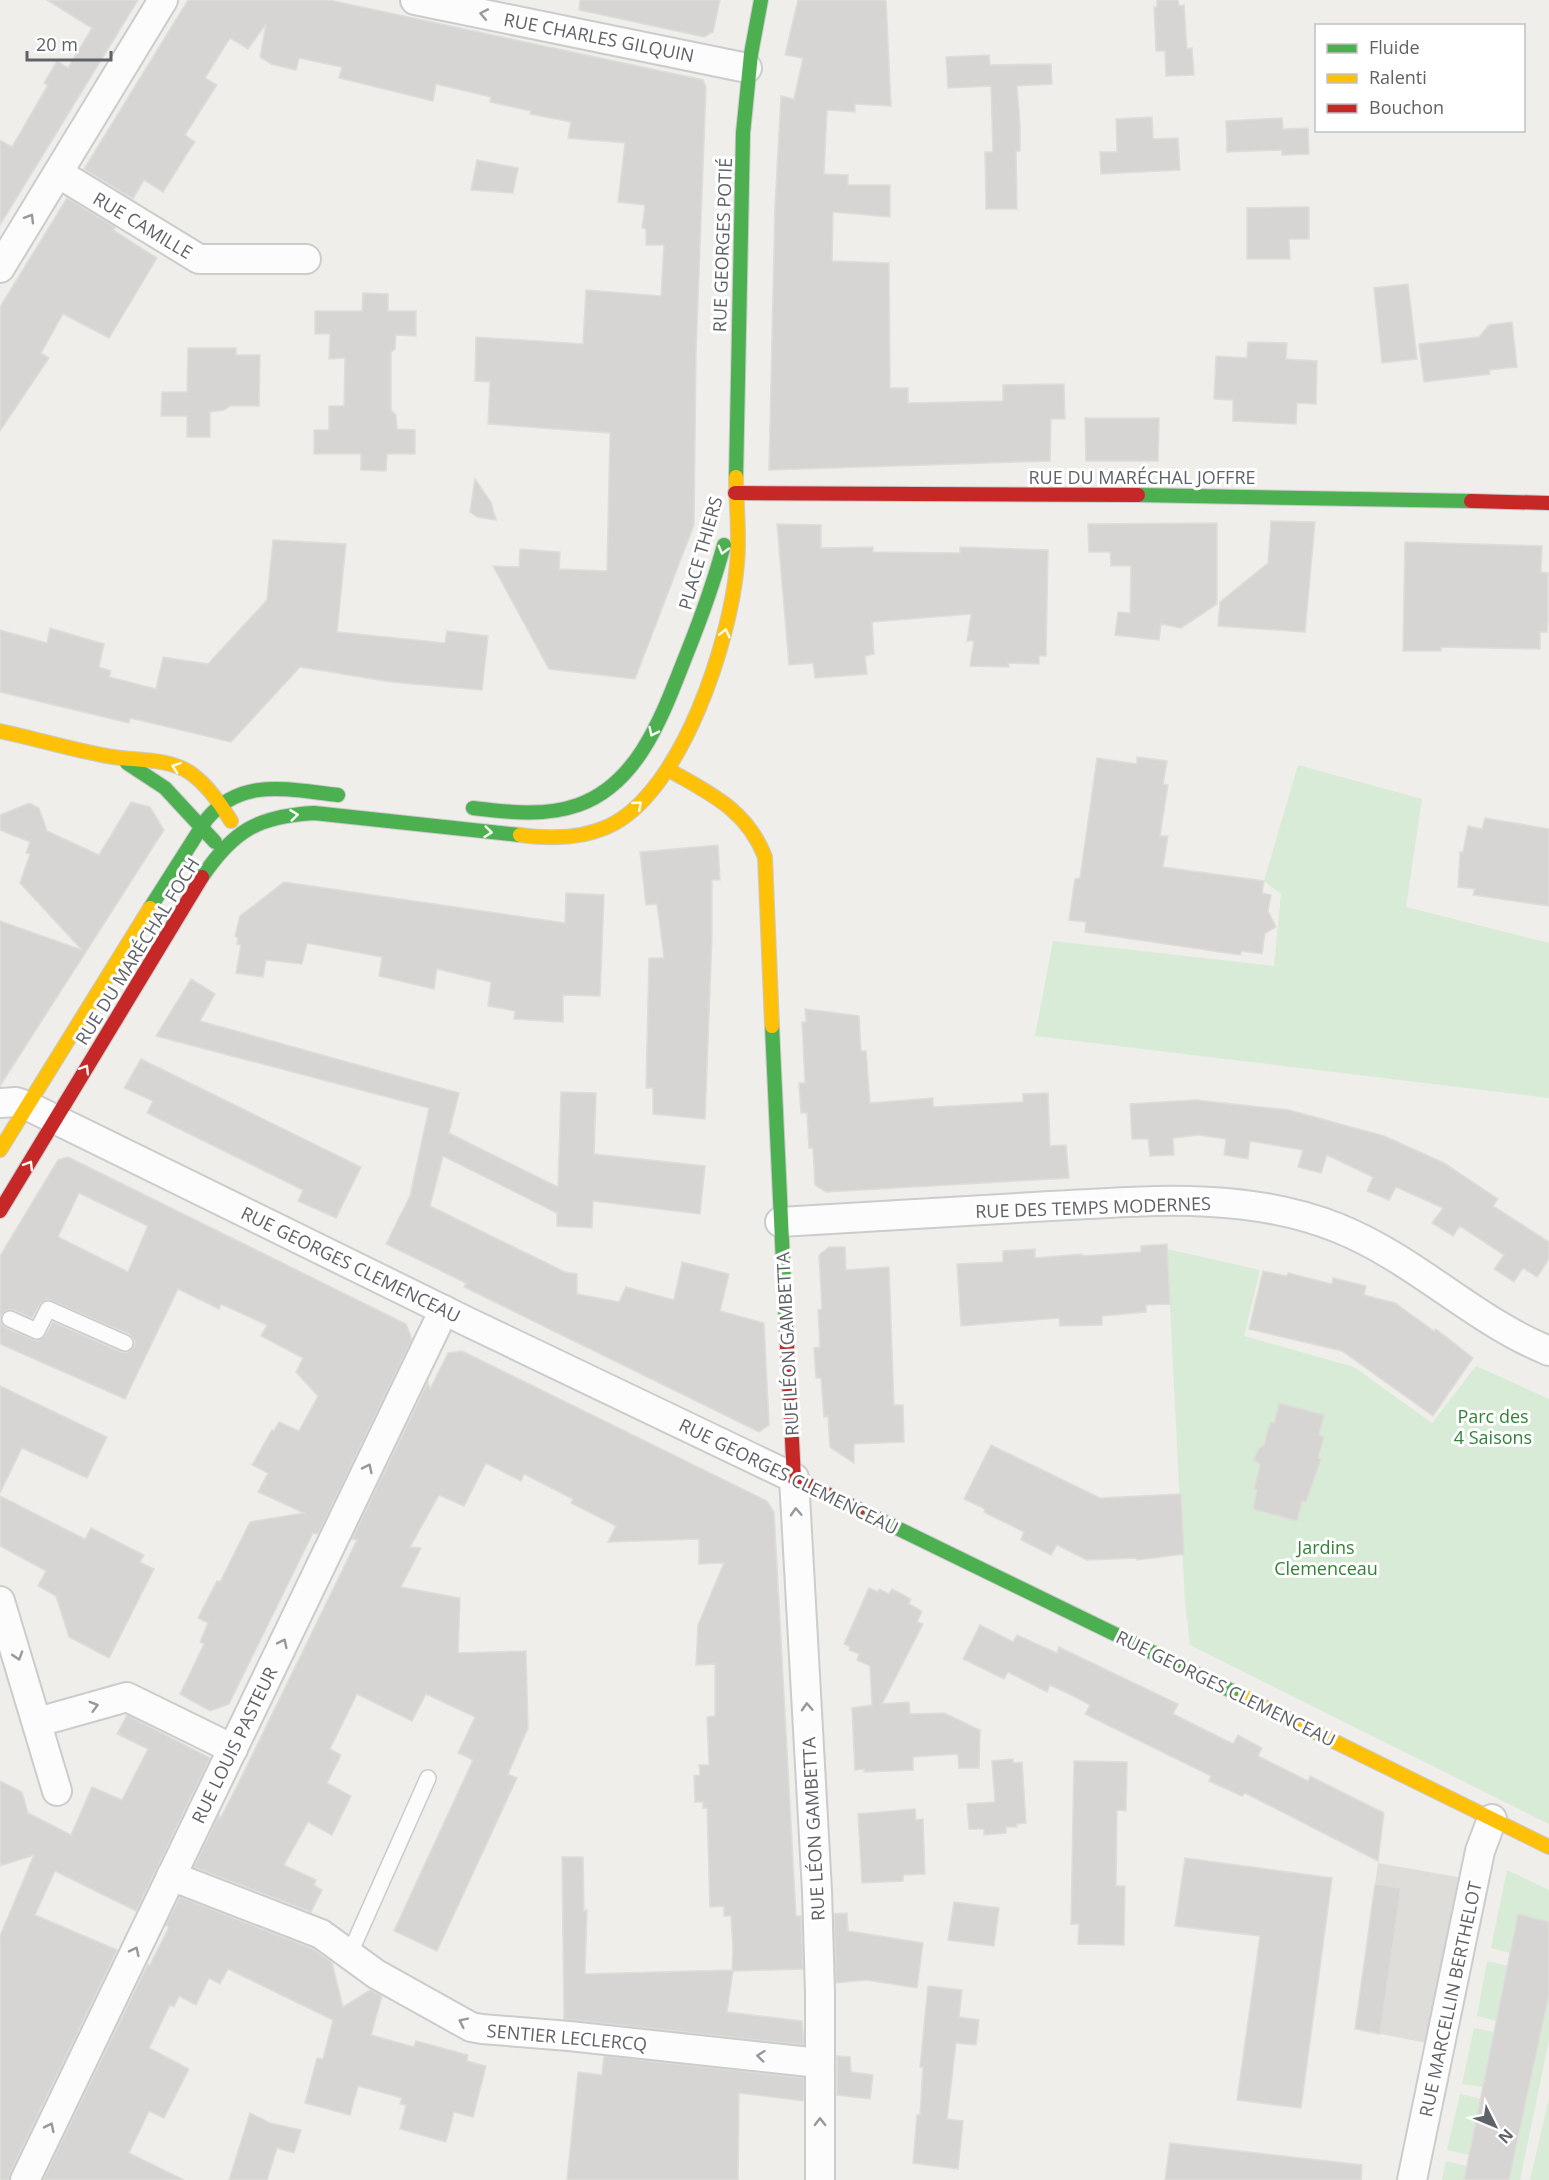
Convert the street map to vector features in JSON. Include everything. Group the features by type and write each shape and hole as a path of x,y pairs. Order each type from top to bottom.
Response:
{"street":[{"path":"0,268 163,0"},
{"name":"RUE CHARLES GILQUIN","path":"416,0 747,68"},
{"name":"RUE GEORGES POTIÉ","path":"735,493 744,117 747,68 761,0"},
{"name":"RUE CAMILLE","path":"58,173 199,259 306,259"},
{"name":"RUE DU MARÉCHAL JOFFRE","path":"735,493 1182,495 1549,503"},
{"name":"PLACE THIERS","path":"588,834 602,829 644,801 669,770 685,740 721,648 728,622 738,559 735,493"},
{"name":"PLACE THIERS","path":"459,807 505,811 553,811 581,803 607,789 628,770 648,743 669,699 713,583 726,538 735,493"},
{"path":"0,731 114,757 150,760 188,771 220,804 239,833"},
{"path":"114,757 156,780 176,798 200,828 223,849"},
{"name":"RUE LÉON GAMBETTA","path":"669,770 741,815 756,834 765,857 780,1222 817,1891 820,1976 820,2180"},
{"name":"RUE DU MARÉCHAL FOCH","path":"0,1150 200,828 220,804 241,792 259,788 347,796"},
{"name":"RUE DU MARÉCHAL FOCH","path":"0,1210 194,888 223,849 239,833 276,817 314,813 544,838 588,834"},
{"name":"RUE GEORGES CLEMENCEAU","path":"0,1103 16,1102 28,1106 444,1310 984,1569 1549,1847"},
{"name":"RUE DES TEMPS MODERNES","path":"780,1222 1157,1200 1221,1202 1254,1207 1310,1219 1370,1242 1418,1270 1491,1322 1549,1351"},
{"name":"RUE LOUIS PASTEUR","path":"25,2180 444,1310"},
{"path":"0,1601 57,1791"},
{"path":"38,1722 127,1697 233,1749"},
{"name":"RUE MARCELLIN BERTHELOT","path":"1412,2180 1480,1851 1492,1819"},
{"name":"SENTIER LECLERCQ","path":"171,1876 310,1929 350,1953 376,1974 463,2023 482,2029 561,2035 819,2063"}],"lane":[{"path":"10,1319 37,1331 48,1309 125,1343"},
{"path":"350,1953 428,1778"}],"shaded area":[{"path":"1378,1863 1463,1878 1432,2044 1355,2029"}],"green space":[{"path":"1298,765 1422,799 1406,907 1549,943 1549,1098 1035,1036 1053,941 1274,966 1281,894 1264,881"},
{"name":"Jardins Clemenceau","path":"1167,1249 1260,1270 1244,1336 1354,1367 1432,1423 1476,1366 1549,1399 1549,1824 1190,1645 1185,1602"},
{"path":"1507,1870 1549,1890 1549,1922 1518,1914 1510,1953 1491,1948"},
{"path":"1487,1961 1508,1966 1496,2021 1477,2016"},
{"path":"1549,1994 1549,2040 1520,2180 1509,2180"},
{"path":"1474,2028 1494,2032 1483,2087 1462,2084"},
{"path":"1460,2094 1481,2099 1469,2155 1447,2150"},
{"path":"1549,2098 1549,2180 1530,2180"},
{"path":"1446,2161 1467,2166 1464,2180 1442,2180"}],"building":[{"path":"47,0 138,0 0,225 0,140 12,147 48,85 44,83 57,61 68,68 92,28"},
{"path":"188,0 329,0 703,80 706,87 696,353 694,525 635,679 549,669 493,566 519,567 520,549 560,552 559,569 607,571 610,433 488,424 490,382 475,381 476,337 583,344 586,290 661,296 664,245 646,245 646,229 642,228 645,205 618,202 625,143 568,138 571,122 530,114 531,111 490,102 491,97 436,84 433,101 339,78 342,67 299,58 296,70 271,64 260,57 266,24 248,49 230,38 205,78 217,85 185,135 195,142 163,192 144,180 133,199 84,169"},
{"path":"580,0 720,0 713,32 704,37 579,10"},
{"path":"798,0 886,0 891,106 855,104 855,112 827,110 824,174 848,175 848,185 890,185 890,217 833,212 832,261 889,263 890,388 908,388 908,403 1003,401 1003,385 1064,384 1065,419 1051,419 1050,461 769,470 775,206 781,96 794,99 803,58 785,55"},
{"path":"1157,0 1178,0 1179,6 1184,5 1187,49 1192,48 1194,75 1166,76 1165,51 1156,51 1154,7 1157,7"},
{"path":"989,55 990,65 1051,64 1052,84 1017,86 1020,151 1016,151 1017,209 986,209 985,152 993,152 991,86 948,88 946,57"},
{"path":"1152,117 1153,139 1178,138 1180,170 1101,174 1100,152 1117,152 1116,119"},
{"path":"1282,118 1283,129 1308,128 1309,154 1282,155 1282,150 1227,152 1226,121"},
{"path":"477,160 518,168 513,193 471,190"},
{"path":"67,198 115,227 113,230 157,258 109,338 63,314 41,353 49,358 0,431 0,307"},
{"path":"1309,207 1309,239 1289,239 1290,259 1247,259 1247,208"},
{"path":"1408,284 1417,359 1382,363 1374,288"},
{"path":"363,293 388,294 388,311 416,311 416,336 396,335 395,349 391,352 391,410 396,415 397,429 415,430 415,454 387,454 386,471 361,470 361,454 314,454 314,430 329,430 329,406 344,406 345,358 329,359 330,334 315,334 315,311 362,311"},
{"path":"1512,322 1517,367 1489,370 1490,374 1424,382 1419,344 1479,337 1489,325"},
{"path":"1248,342 1287,343 1286,359 1317,361 1316,404 1297,403 1296,424 1233,421 1233,400 1214,399 1216,356 1247,358"},
{"path":"188,348 236,348 236,355 260,355 259,406 230,406 224,410 210,412 210,437 187,437 187,416 161,416 162,392 187,392"},
{"path":"1085,418 1159,418 1158,461 1086,461"},
{"path":"475,479 491,502 496,520 477,517 470,512"},
{"path":"1271,521 1315,522 1305,632 1218,626 1220,602 1268,563"},
{"path":"1217,523 1217,604 1181,628 1161,624 1159,640 1115,635 1118,612 1130,613 1131,566 1111,566 1110,552 1089,552 1088,524"},
{"path":"777,524 821,525 821,548 873,547 873,552 960,553 960,547 1048,550 1046,656 1039,656 1039,664 1008,663 1009,667 970,666 974,641 967,641 971,614 872,622 874,654 865,656 867,674 815,678 813,663 789,665"},
{"path":"273,540 346,544 337,632 445,643 447,631 488,636 482,690 391,682 300,667 231,742 130,718 129,723 0,692 0,630 47,643 50,628 104,644 99,667 111,671 109,677 156,689 163,657 208,664 267,600"},
{"path":"1405,542 1542,546 1541,572 1548,573 1548,621 1547,632 1540,632 1540,649 1441,647 1441,651 1403,651"},
{"path":"1137,757 1167,761 1163,784 1168,785 1160,836 1168,836 1163,867 1264,881 1262,893 1271,895 1268,911 1276,927 1265,933 1262,954 1242,951 1240,955 1085,932 1086,922 1069,920 1075,879 1080,878 1097,758 1137,764"},
{"path":"131,802 150,807 164,830 0,1086 0,921 82,950 20,883 30,854 26,853 30,842 0,830 0,815 29,803 39,808 47,831 99,855"},
{"path":"1485,818 1549,829 1549,906 1473,895 1475,889 1458,887 1460,852 1463,852 1468,826 1482,829"},
{"path":"718,845 720,880 712,880 705,1119 653,1114 653,1088 646,1088 649,958 664,958 657,904 646,905 640,852"},
{"path":"284,882 565,923 566,893 604,895 600,996 563,995 563,1022 514,1019 515,1011 488,1006 491,982 437,969 434,989 379,976 382,957 307,943 302,964 266,960 263,977 236,973 241,945 237,944 238,938 235,936 240,916"},
{"path":"191,979 215,994 200,1021 459,1093 449,1133 558,1187 561,1092 596,1093 594,1154 705,1166 700,1214 593,1201 592,1228 557,1226 557,1213 443,1156 430,1206 565,1272 577,1274 577,1294 619,1302 626,1287 674,1300 682,1262 729,1274 720,1311 764,1323 769,1425 759,1432 464,1287 466,1283 386,1244 410,1196 429,1108 156,1036"},
{"path":"805,1009 859,1016 861,1051 866,1051 870,1103 933,1098 933,1107 1023,1102 1023,1094 1048,1093 1050,1146 1066,1145 1069,1178 826,1192 815,1185 813,1148 809,1148 807,1113 801,1113 799,1083 805,1083 802,1022 806,1022"},
{"path":"141,1059 361,1167 336,1218 298,1201 303,1190 147,1113 153,1101 124,1088"},
{"path":"1195,1100 1289,1110 1384,1136 1402,1144 1444,1163 1498,1199 1493,1206 1549,1242 1549,1259 1537,1277 1523,1268 1514,1282 1494,1269 1504,1255 1460,1226 1453,1236 1432,1223 1443,1208 1396,1187 1389,1200 1367,1191 1373,1177 1327,1155 1321,1173 1298,1167 1303,1150 1250,1141 1248,1159 1224,1155 1226,1139 1198,1135 1173,1138 1174,1155 1150,1156 1148,1139 1132,1139 1130,1104"},
{"path":"68,1157 406,1324 412,1339 318,1534 313,1533 229,1704 210,1711 180,1694 204,1644 200,1642 208,1623 198,1618 217,1581 220,1582 250,1522 304,1513 258,1492 268,1473 252,1465 279,1422 299,1431 318,1396 296,1372 303,1358 261,1336 267,1325 221,1304 219,1309 178,1289 125,1399 0,1344 0,1256 58,1160","holes":["79,1193 148,1226 128,1272 58,1237","47,1299 129,1334 135,1341 134,1347 127,1353 121,1352 53,1322 45,1336 37,1341 6,1328 2,1324 1,1316 5,1311 13,1310 32,1318 40,1304"]},
{"path":"1167,1244 1170,1304 1146,1305 1146,1312 1102,1316 1102,1325 1060,1326 1059,1318 961,1326 957,1264 1003,1262 1003,1251 1035,1249 1035,1258 1082,1254 1082,1256 1141,1252 1141,1246"},
{"path":"829,1247 845,1247 846,1270 889,1267 894,1405 903,1405 904,1442 854,1444 854,1463 830,1447 828,1416 824,1417 821,1378 816,1378 814,1348 820,1347 818,1310 822,1309 819,1255"},
{"path":"1263,1271 1287,1276 1288,1273 1332,1284 1333,1278 1366,1286 1364,1295 1395,1303 1434,1331 1436,1329 1473,1358 1433,1416 1342,1351 1249,1329"},
{"path":"462,1351 767,1501 774,1512 796,1916 801,1916 803,1969 733,1971 727,2012 802,2021 804,2045 564,2019 562,1857 583,1857 584,1911 587,1910 585,1974 732,1970 731,1916 724,1916 724,1906 710,1907 707,1808 703,1808 703,1802 695,1802 694,1776 700,1775 699,1765 709,1765 707,1717 715,1716 715,1664 696,1665 698,1625 724,1563 699,1564 699,1539 608,1542 616,1526 571,1503 573,1499 524,1474 521,1481 486,1463 464,1506 439,1495 410,1547 421,1548 401,1587 460,1598 458,1653 526,1651 528,1728 508,1774 517,1778 437,1951 394,1931 473,1760 458,1753 475,1717 426,1694 412,1721 357,1694 330,1749 341,1755 327,1783 351,1796 332,1835 308,1822 284,1865 316,1880 314,1885 322,1890 311,1912 194,1867 219,1815 220,1819 238,1784 357,1540 352,1539 428,1382 430,1389 448,1353"},
{"path":"0,1386 107,1437 87,1478 22,1448 0,1493"},
{"path":"1279,1403 1324,1415 1319,1435 1324,1437 1318,1458 1321,1459 1306,1502 1302,1501 1297,1521 1253,1509 1257,1490 1254,1489 1260,1465 1254,1460 1259,1448 1264,1445 1270,1422 1274,1423"},
{"path":"991,1445 1100,1498 1181,1494 1184,1554 1137,1560 1136,1558 1087,1560 1057,1545 1051,1555 1021,1540 1024,1532 964,1499"},
{"path":"0,1496 85,1539 91,1528 144,1555 140,1562 154,1569 109,1658 69,1637 56,1596 38,1586 46,1571 0,1546"},
{"path":"869,1588 878,1592 879,1589 889,1594 892,1589 911,1599 909,1604 922,1611 917,1622 923,1624 882,1704 909,1702 910,1714 944,1713 980,1730 979,1768 959,1768 958,1754 913,1757 913,1770 864,1772 864,1769 855,1770 852,1708 872,1705 870,1666 857,1660 859,1654 849,1650 850,1647 844,1644"},
{"path":"980,1625 1013,1642 1017,1635 1057,1653 1059,1647 1178,1704 1173,1714 1233,1744 1238,1735 1262,1748 1258,1756 1308,1781 1310,1776 1384,1813 1378,1861 1245,1793 1242,1796 1209,1781 1211,1776 1085,1714 1090,1705 1069,1694 1050,1685 1047,1692 1008,1672 1004,1679 963,1659"},
{"path":"127,1715 210,1758 136,1911 55,1871 35,1915 117,1950 10,2173 9,2180 0,2180 0,1936 34,1855 0,1866 0,1781 22,1792 28,1813 71,1835 92,1787 122,1800 148,1749 117,1734"},
{"path":"1013,1759 1013,1763 1022,1762 1026,1823 1017,1824 1017,1827 1006,1827 1006,1833 984,1835 984,1829 969,1829 967,1804 995,1802 992,1761"},
{"path":"1074,1761 1127,1762 1126,1811 1117,1810 1116,1886 1125,1886 1124,1945 1078,1944 1079,1924 1071,1924"},
{"path":"915,1809 916,1820 923,1819 925,1874 903,1875 903,1881 862,1883 858,1814"},
{"path":"1185,1858 1332,1878 1301,2108 1237,2100 1260,1936 1175,1926"},
{"path":"1375,1884 1401,1888 1380,2034 1355,2029"},
{"path":"180,1897 313,1949 332,1963 343,2007 370,1990 382,1996 371,2035 414,2047 416,2041 468,2055 467,2061 486,2066 473,2117 454,2112 446,2142 400,2129 406,2105 400,2104 402,2098 358,2086 350,2115 305,2103 317,2058 323,2059 333,2020 228,1969 220,1984 209,1978 196,2005 179,1996 174,2007 170,2005 149,2048 189,2069 164,2118 149,2111 129,2153 184,2180 43,2180 148,1964 150,1965 169,1927 166,1925"},
{"path":"954,1902 999,1908 994,1946 948,1940"},
{"path":"847,1913 848,1931 923,1943 917,1988 866,1980 836,1983 834,1914"},
{"path":"1518,1914 1549,1922 1549,1994 1509,2180 1464,2180"},
{"path":"928,1986 962,1990 959,2017 979,2020 976,2045 956,2043 947,2119 963,2121 958,2169 913,2163 917,2115 920,2115 923,2067 920,2067"},
{"path":"604,2056 804,2078 804,2101 739,2093 738,2180 567,2180 578,2072 602,2075"},
{"path":"837,2056 850,2057 851,2072 873,2075 870,2099 837,2095"},
{"path":"250,2113 270,2123 301,2130 294,2153 277,2148 267,2180 229,2180"},
{"path":"1170,2143 1362,2165 1361,2180 1165,2180"}],"traffic: fast":[{"path":"736,477 743,133 751,54 761,0"},
{"path":"1138,495 1471,501"},
{"path":"473,808 526,812 565,809 600,794 618,780 648,742 669,698 712,586 724,545"},
{"path":"127,763 165,788 215,842"},
{"path":"150,908 206,820 220,806 234,797 250,791 267,789 338,795"},
{"path":"202,877 213,861 236,837 262,822 294,815 314,813 520,835"},
{"path":"772,1026 786,1327"},
{"path":"858,1509 1244,1697"}],"traffic: slow":[{"path":"520,835 576,836 609,826 635,808 659,781 680,748 713,671 733,595 738,553 736,477"},
{"path":"0,731 99,754 171,764 196,777 218,801 231,821"},
{"path":"669,770 713,796 738,815 748,827 765,857 772,1026"},
{"path":"0,1150 150,908"},
{"path":"1244,1697 1549,1847"}],"traffic: jam":[{"path":"735,493 1138,495"},
{"path":"1471,501 1549,503"},
{"path":"0,1211 202,877"},
{"path":"786,1327 794,1478 858,1509"}],"park label":[{"name":"Parc des 4 Saisons","path":"1493,1426"}]}
